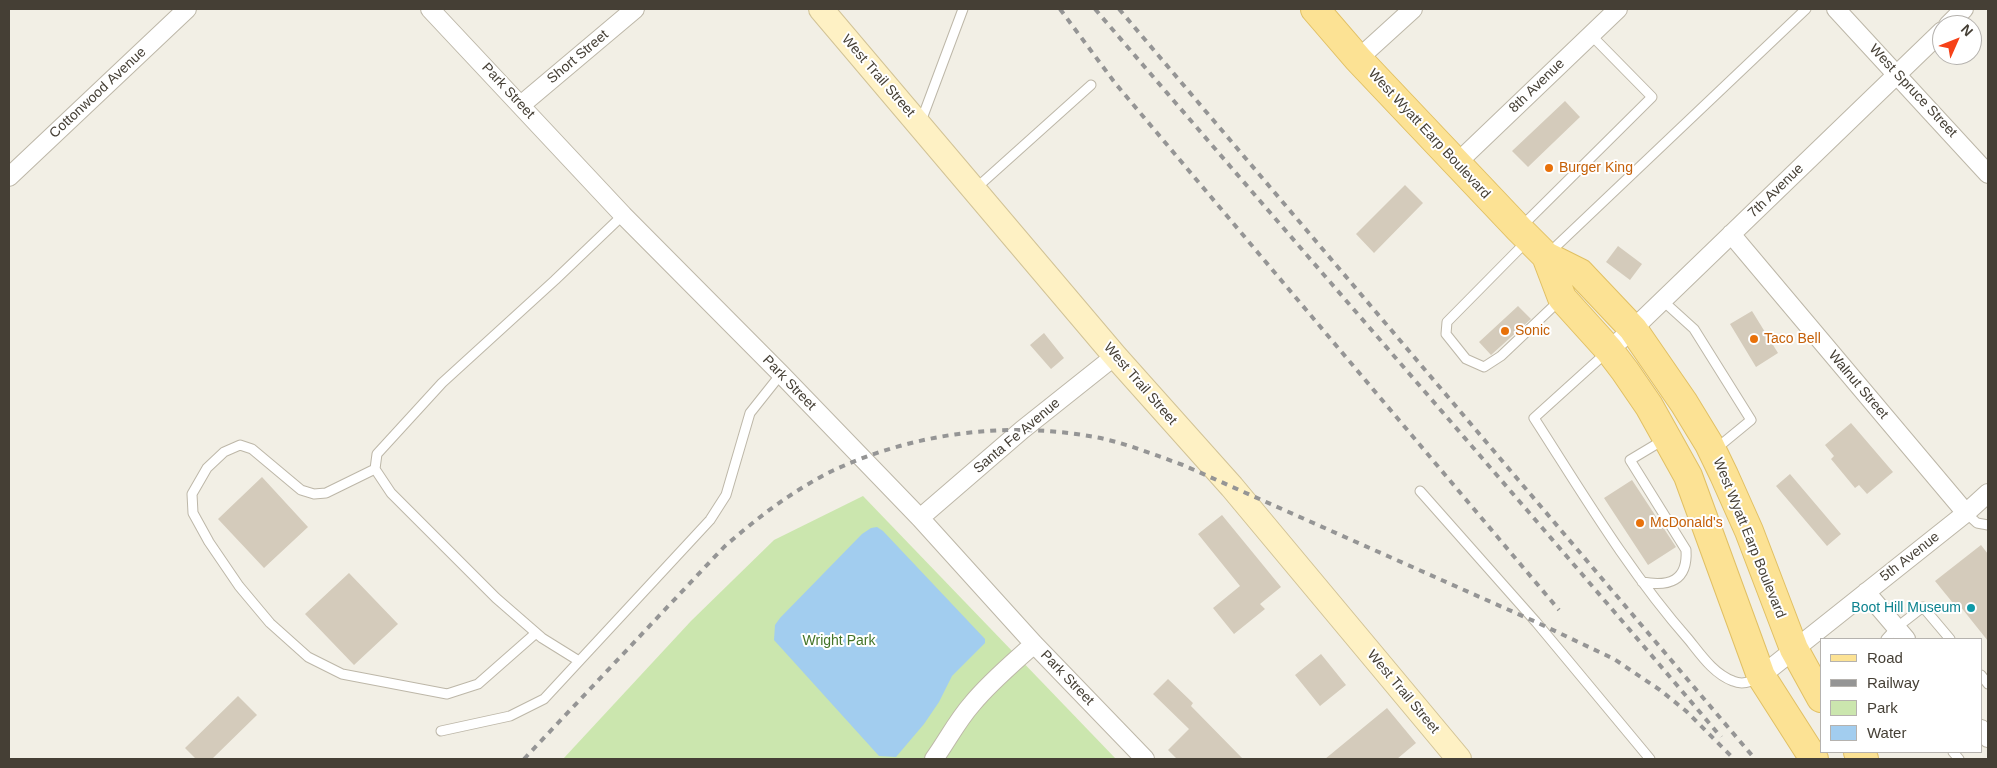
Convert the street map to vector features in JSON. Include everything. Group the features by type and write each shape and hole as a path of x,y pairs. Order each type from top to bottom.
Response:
{"main road":[{"name":"West Trail Street","path":"821,9 1115,356 1232,487 1460,759"},
{"name":"West Wyatt Earp Boulevard","path":"1315,9 1358,59 1531,241 1580,273 1633,329 1684,403 1709,444 1749,531 1794,650 1820,696"},
{"name":"West Wyatt Earp Boulevard","path":"1531,241 1562,298 1609,350 1649,406 1688,476 1761,676"},
{"path":"1761,676 1814,759"}],"street":[{"name":"Cottonwood Avenue","path":"9,177 186,9"},
{"name":"Park Street","path":"430,9 623,215 781,374 920,518 1034,644 1145,759"},
{"name":"Short Street","path":"521,105 635,9"},
{"path":"1358,59 1413,9"},
{"name":"8th Avenue","path":"1457,163 1618,9"},
{"name":"West Spruce Street","path":"1836,9 1898,74 1988,174"},
{"name":"7th Avenue","path":"1609,350 1932,41"},
{"name":"Walnut Street","path":"1731,234 1966,513"},
{"name":"Santa Fe Avenue","path":"920,518 1022,430 1115,356"},
{"name":"5th Avenue","path":"1761,676 1966,513 1988,493"},
{"path":"1866,592 1896,635"},
{"path":"934,759 972,703 986,687 1034,644"}],"lane":[{"path":"920,124 963,9"},
{"path":"1562,298 1501,356 1484,367 1466,359 1446,334 1447,322 1531,241 1806,9"},
{"path":"1531,241 1652,97 1590,34"},
{"path":"974,190 1091,85"},
{"path":"579,661 536,633 496,598 391,492 375,469 377,454 442,383 623,215"},
{"path":"1662,300 1694,329 1751,420 1724,444 1709,444"},
{"path":"1609,350 1534,418 1605,530 1662,610 1714,669 1734,682 1748,683 1761,676"},
{"path":"441,731 510,716 544,699 710,520 726,495 750,413 781,374"},
{"path":"1642,582 1660,585 1672,582 1680,576 1687,562 1686,550 1630,460 1667,437"},
{"path":"375,469 326,493 314,494 301,490 252,449 240,445 224,452 207,468 192,494 194,513 208,542 270,623 308,657 342,674 446,694 478,684 536,633"},
{"path":"1420,492 1536,622 1650,759"},
{"path":"1966,513 1977,523 1988,525"},
{"path":"1896,635 1923,607 1949,638"}],"green space":[{"name":"Wright Park","path":"863,496 1116,759 563,759 691,621 774,540"}],"water":[{"path":"877,527 883,531 985,639 985,643 952,676 939,702 924,724 896,757 879,756 774,640 775,625 780,618 862,534 871,528"}],"building":[{"path":"1565,101 1580,117 1528,167 1512,151"},
{"path":"1405,185 1423,203 1374,253 1356,234"},
{"path":"1618,246 1642,264 1630,280 1606,262"},
{"name":"Sonic","path":"1518,306 1531,319 1491,355 1479,342"},
{"name":"Taco Bell","path":"1752,311 1778,353 1756,367 1730,324"},
{"path":"1044,333 1064,358 1051,369 1030,345"},
{"path":"1851,423 1893,472 1867,494 1859,485 1855,488 1831,459 1834,456 1825,445"},
{"path":"1790,474 1841,534 1827,546 1776,486"},
{"path":"262,477 308,527 264,568 218,519"},
{"name":"McDonald's","path":"1632,480 1676,547 1648,565 1604,498"},
{"path":"1222,515 1281,587 1260,604 1265,609 1234,634 1213,608 1240,586 1198,534"},
{"path":"1981,545 1988,554 1988,641 1960,606 1957,608 1935,581"},
{"path":"349,573 398,624 354,665 305,614"},
{"path":"1321,654 1346,685 1320,706 1295,675"},
{"path":"1168,679 1193,703 1191,706 1243,759 1177,759 1168,750 1189,729 1153,694"},
{"path":"238,696 257,715 212,759 196,759 185,748"},
{"path":"1387,708 1416,743 1397,759 1325,759"}],"railway":[{"path":"1060,9 1115,83 1559,610"},
{"path":"1095,9 1721,737"},
{"path":"1119,9 1755,759"},
{"path":"524,759 724,547 762,515 789,496 832,471 862,458 893,448 958,434 1024,430 1101,438 1183,465 1536,622 1614,659 1660,690 1686,711 1734,759"}],"place":[{"name":"Burger King","path":"1549,168"},
{"name":"Sonic","path":"1505,331"},
{"name":"Taco Bell","path":"1754,339"},
{"name":"McDonald's","path":"1640,523"},
{"name":"Boot Hill Museum","path":"1971,608"}]}
